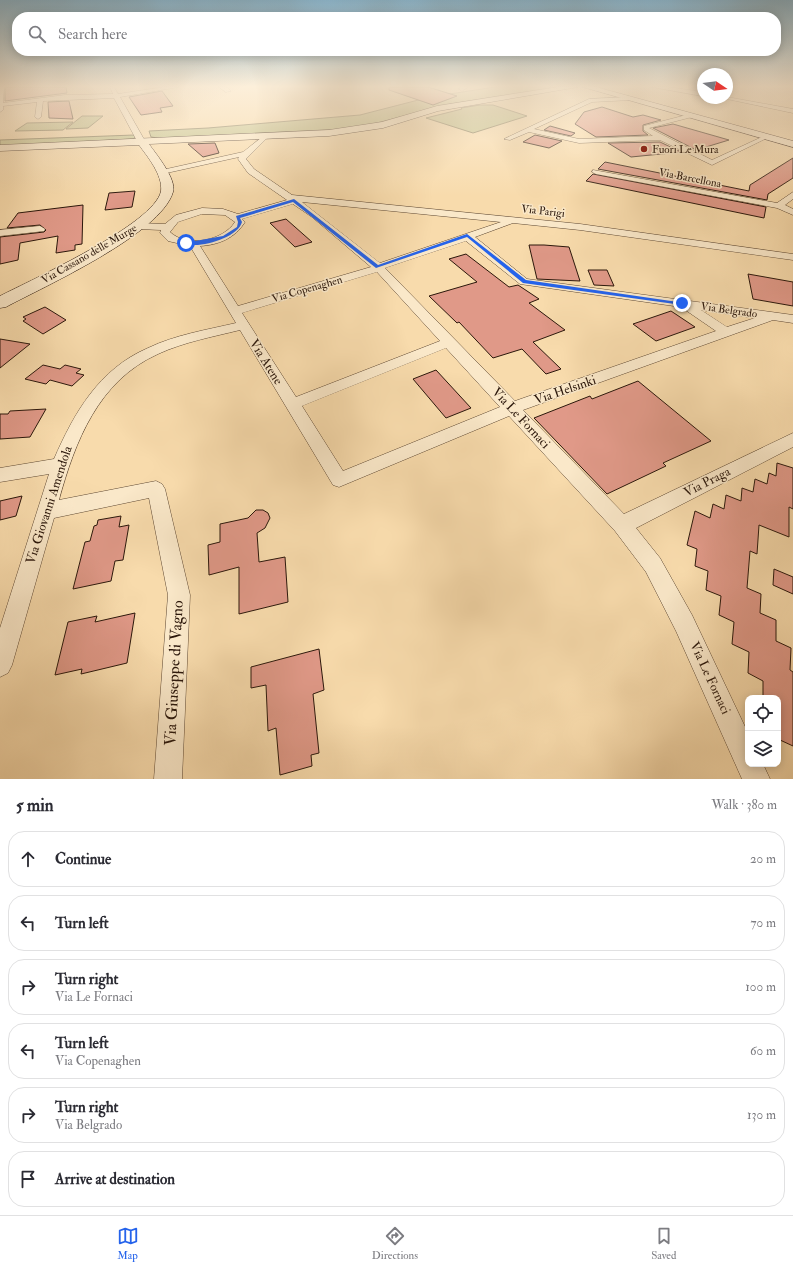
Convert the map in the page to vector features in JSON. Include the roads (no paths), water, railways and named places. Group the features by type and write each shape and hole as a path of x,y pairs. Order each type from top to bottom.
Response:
{"street":[{"name":"Via Cassano delle Murge","path":"0,303 124,237 162,204 168,191 162,172 141,141 131,123"},
{"path":"0,148 266,136 359,130 384,123"},
{"path":"508,139 542,123"},
{"path":"657,123 646,127 650,132 661,138 712,163 766,137"},
{"path":"717,123 793,144"},
{"path":"528,130 579,141 661,138"},
{"path":"162,172 247,153 266,136"},
{"name":"Via Le Fornaci","path":"247,153 243,161 252,171 292,199 378,267 622,525 653,565 684,623 745,756"},
{"name":"Via Barcellona","path":"596,172 779,206 793,212"},
{"path":"779,206 793,195"},
{"path":"138,226 166,227 180,217 202,211 223,211 238,217 292,199"},
{"name":"Via Parigi","path":"292,199 595,229 793,257"},
{"path":"166,227 165,233 168,238 175,242 193,243 212,241 233,232 238,227 240,222 238,217"},
{"name":"Via Copenaghen","path":"239,318 378,267 515,221"},
{"path":"0,233 40,229"},
{"name":"Via Belgrado","path":"467,236 524,282 793,319"},
{"name":"Via Atene","path":"193,243 339,480"},
{"path":"0,296 22,292"},
{"path":"682,303 727,333"},
{"name":"Via Helsinki","path":"339,480 512,408 772,316"},
{"name":"Via Giovanni Amendola","path":"0,665 60,465 80,419 91,400 104,385 130,363 160,348 239,318"},
{"path":"292,404 450,342"},
{"name":"Via Praga","path":"622,525 793,439"},
{"path":"0,475 60,465"},
{"name":"Via Giuseppe di Vagno","path":"47,511 156,489 179,595 168,779"},
{"name":"Via Le Fornaci","path":"750,767 756,779"}],"place":[{"name":"Fuori Le Mura","path":"644,149"}]}
